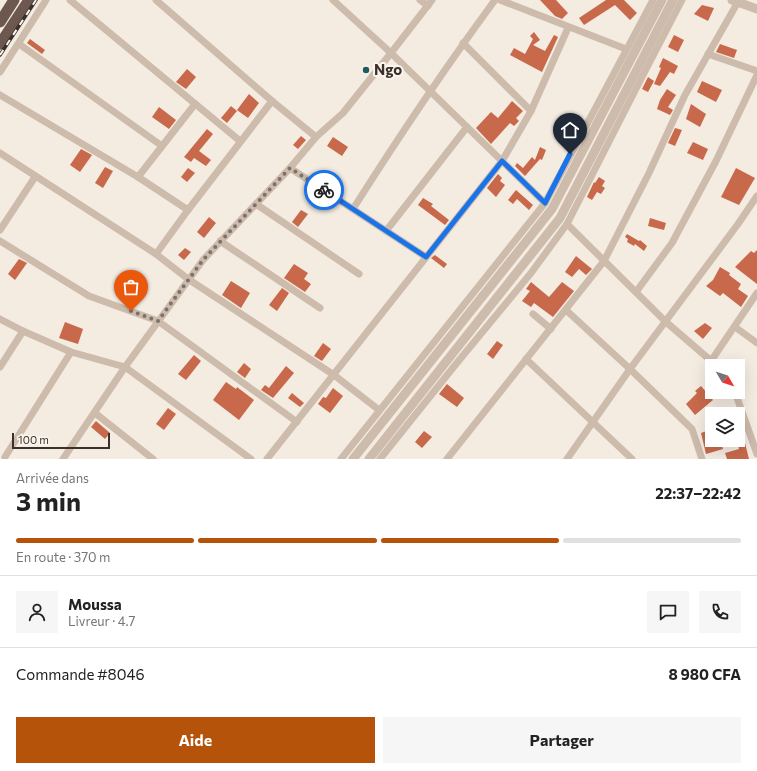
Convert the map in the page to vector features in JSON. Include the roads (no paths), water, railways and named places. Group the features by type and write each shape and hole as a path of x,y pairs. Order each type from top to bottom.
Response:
{"highway":[{"path":"0,22 14,0"},
{"path":"0,44 29,0"}],"street":[{"path":"0,72 46,0"},
{"path":"70,0 240,141"},
{"path":"156,0 272,101 316,137"},
{"path":"333,0 391,53 545,203"},
{"path":"63,459 125,367 188,279 220,241 290,168 316,137 342,113 430,3 420,0"},
{"path":"353,210 394,144 463,43 495,0"},
{"path":"500,0 568,28 626,49"},
{"path":"342,459 379,410 545,203 653,0"},
{"path":"353,459 552,208 662,0"},
{"path":"369,459 560,218 673,0"},
{"path":"380,459 531,273 568,224 648,64 682,0"},
{"path":"447,459 604,261 649,173 685,95 736,1 757,9"},
{"path":"267,459 502,161 531,111 568,28"},
{"path":"463,43 531,111"},
{"path":"19,44 162,146"},
{"path":"708,54 757,71"},
{"path":"636,292 672,243 716,161 757,74"},
{"path":"0,95 138,177 188,210"},
{"path":"156,254 240,141 272,101"},
{"path":"138,177 195,104"},
{"path":"386,231 467,128"},
{"path":"0,153 156,254 188,279 334,375 379,410"},
{"path":"290,168 426,257"},
{"path":"0,230 35,177"},
{"path":"567,459 630,369 738,224 757,196"},
{"path":"256,204 359,274"},
{"path":"568,224 666,322 708,359"},
{"path":"0,241 89,296 158,321 297,422"},
{"path":"220,241 320,308"},
{"path":"523,266 531,273"},
{"path":"717,359 757,293"},
{"path":"566,310 692,429 702,459"},
{"path":"533,314 551,329"},
{"path":"0,319 71,352 125,367 251,459"},
{"path":"735,327 757,343"},
{"path":"0,367 23,331"},
{"path":"5,457 71,352"},
{"path":"526,359 632,459"},
{"path":"737,399 757,454"},
{"path":"94,413 153,459"}],"railway":[{"path":"0,55 36,0"}],"place":[{"name":"Ngo","path":"366,70"}]}
